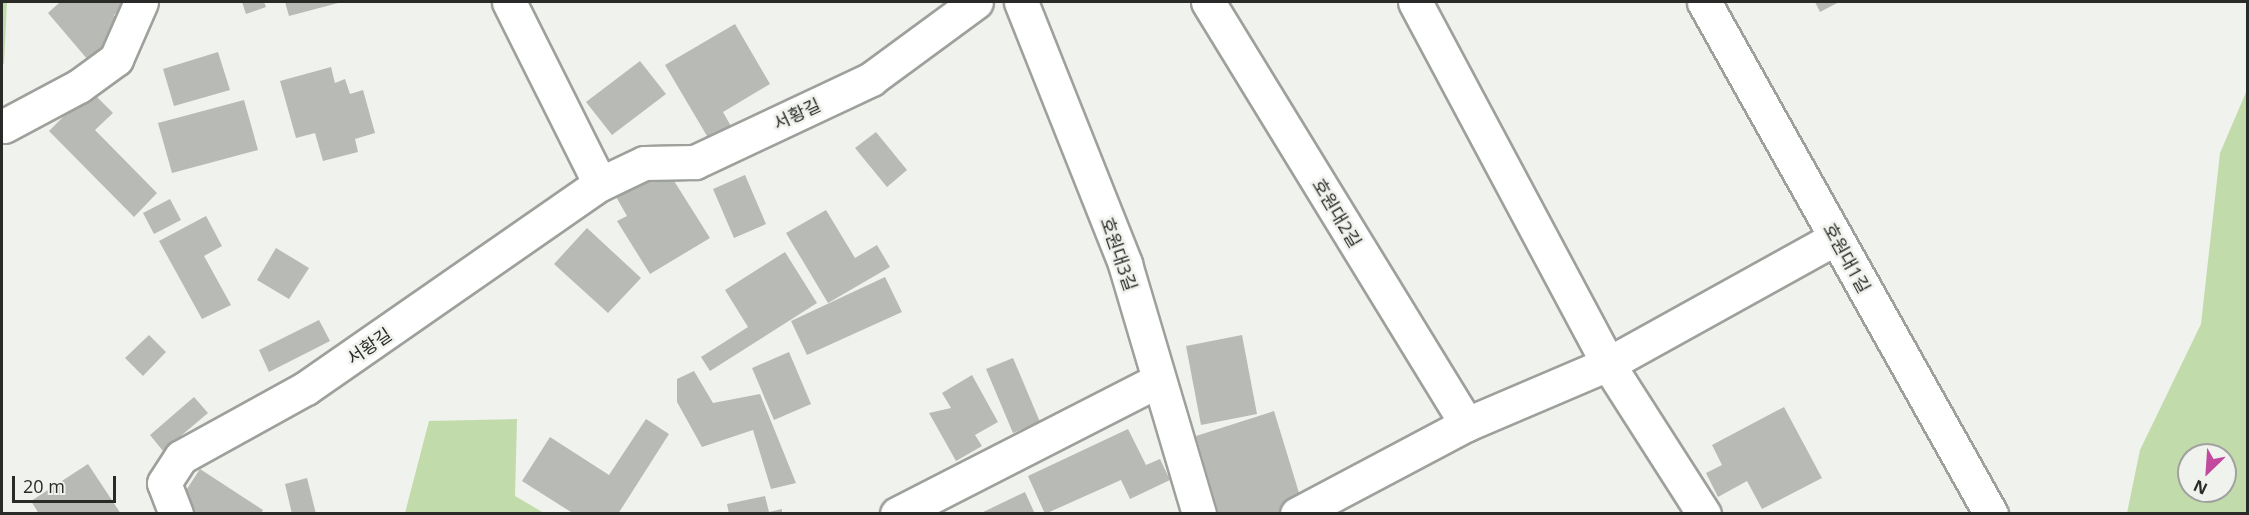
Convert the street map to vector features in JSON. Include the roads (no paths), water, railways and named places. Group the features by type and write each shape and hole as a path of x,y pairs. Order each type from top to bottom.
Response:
{"street":[{"path":"4,126 79,86 116,59 141,2"},
{"path":"509,2 600,184"},
{"name":"서황길","path":"176,513 164,483 181,457 306,388 600,184 644,163 695,162 870,79 976,2"},
{"name":"호원대3길","path":"1021,2 1125,264 1157,381 1199,513"},
{"name":"호원대2길","path":"1208,2 1467,424"},
{"path":"1415,2 1608,364 1704,513"},
{"name":"호원대1길","path":"1704,2 1991,513"},
{"path":"1297,513 1467,424 1608,364 1835,238"},
{"path":"897,513 1157,381"}]}
